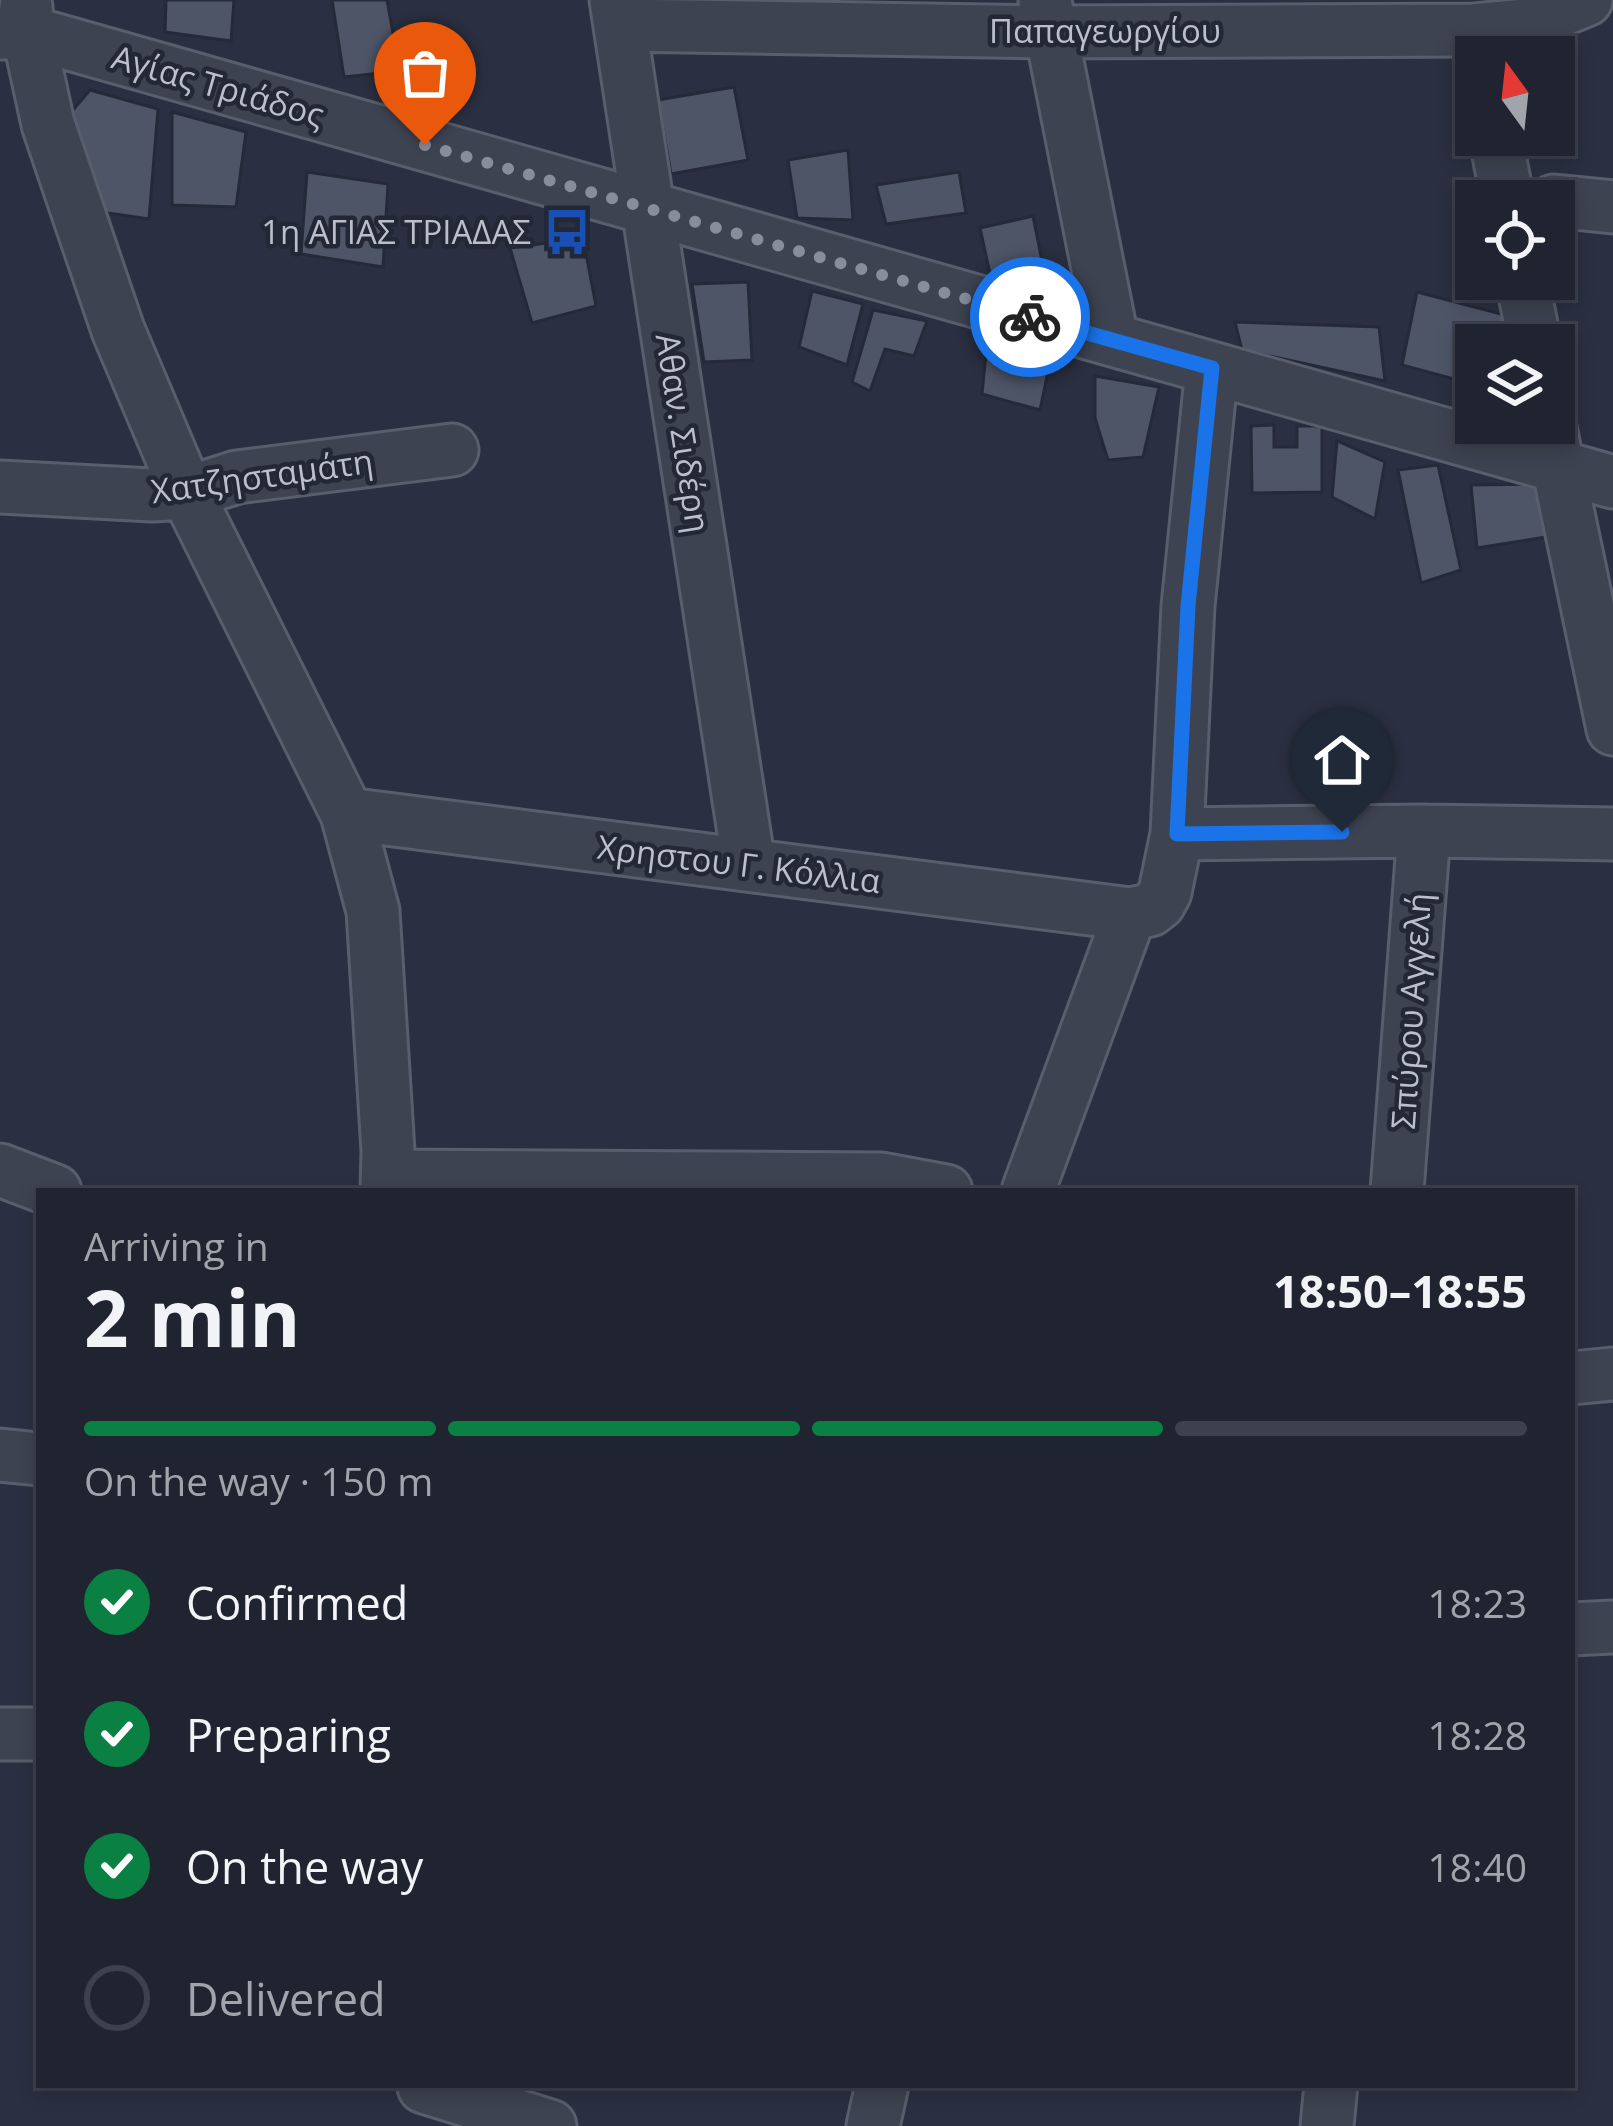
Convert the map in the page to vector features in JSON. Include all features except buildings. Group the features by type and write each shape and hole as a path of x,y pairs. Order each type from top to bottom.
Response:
{"street":[{"name":"Παπαγεωργίου","path":"618,13 1048,16 1474,29 1525,25 1586,0"},
{"name":"Αθαν. Σιδέρη","path":"618,13 749,865"},
{"path":"1048,16 1112,340"},
{"path":"18,22 47,124 118,330 187,493 346,814 373,911 388,1183 914,1188"},
{"name":"Αγίας Τριάδος","path":"18,22 646,208 1212,368 1553,445 1613,482"},
{"path":"1575,204 1613,207"},
{"path":"1029,1188 1130,914 1150,910 1165,892 1177,834 1188,606 1212,368"},
{"path":"1553,445 1613,729"},
{"name":"Χατζησταμάτη","path":"0,487 187,493 237,477 452,450"},
{"name":"Χρηστου Γ. Κόλλια","path":"346,814 1130,914"},
{"name":"Σπύρου Αγγελή","path":"1397,1188 1424,831"},
{"path":"1177,834 1613,834"},
{"path":"0,1171 47,1188"},
{"path":"1575,1378 1613,1374"},
{"path":"0,1455 36,1460"},
{"path":"1575,1629 1613,1628"},
{"path":"0,1734 36,1734"},
{"path":"409,2126 423,2088"},
{"path":"430,2088 550,2126"},
{"path":"873,2126 881,2088"},
{"path":"1328,2126 1330,2088"}],"way so far":[{"path":"425,145 1030,317"}],"place":[{"name":"1η ΑΓΙΑΣ ΤΡΙΑΔΑΣ","path":"567,232"}],"route":[{"path":"1030,317 1212,368 1188,606 1177,834 1342,832"}]}
